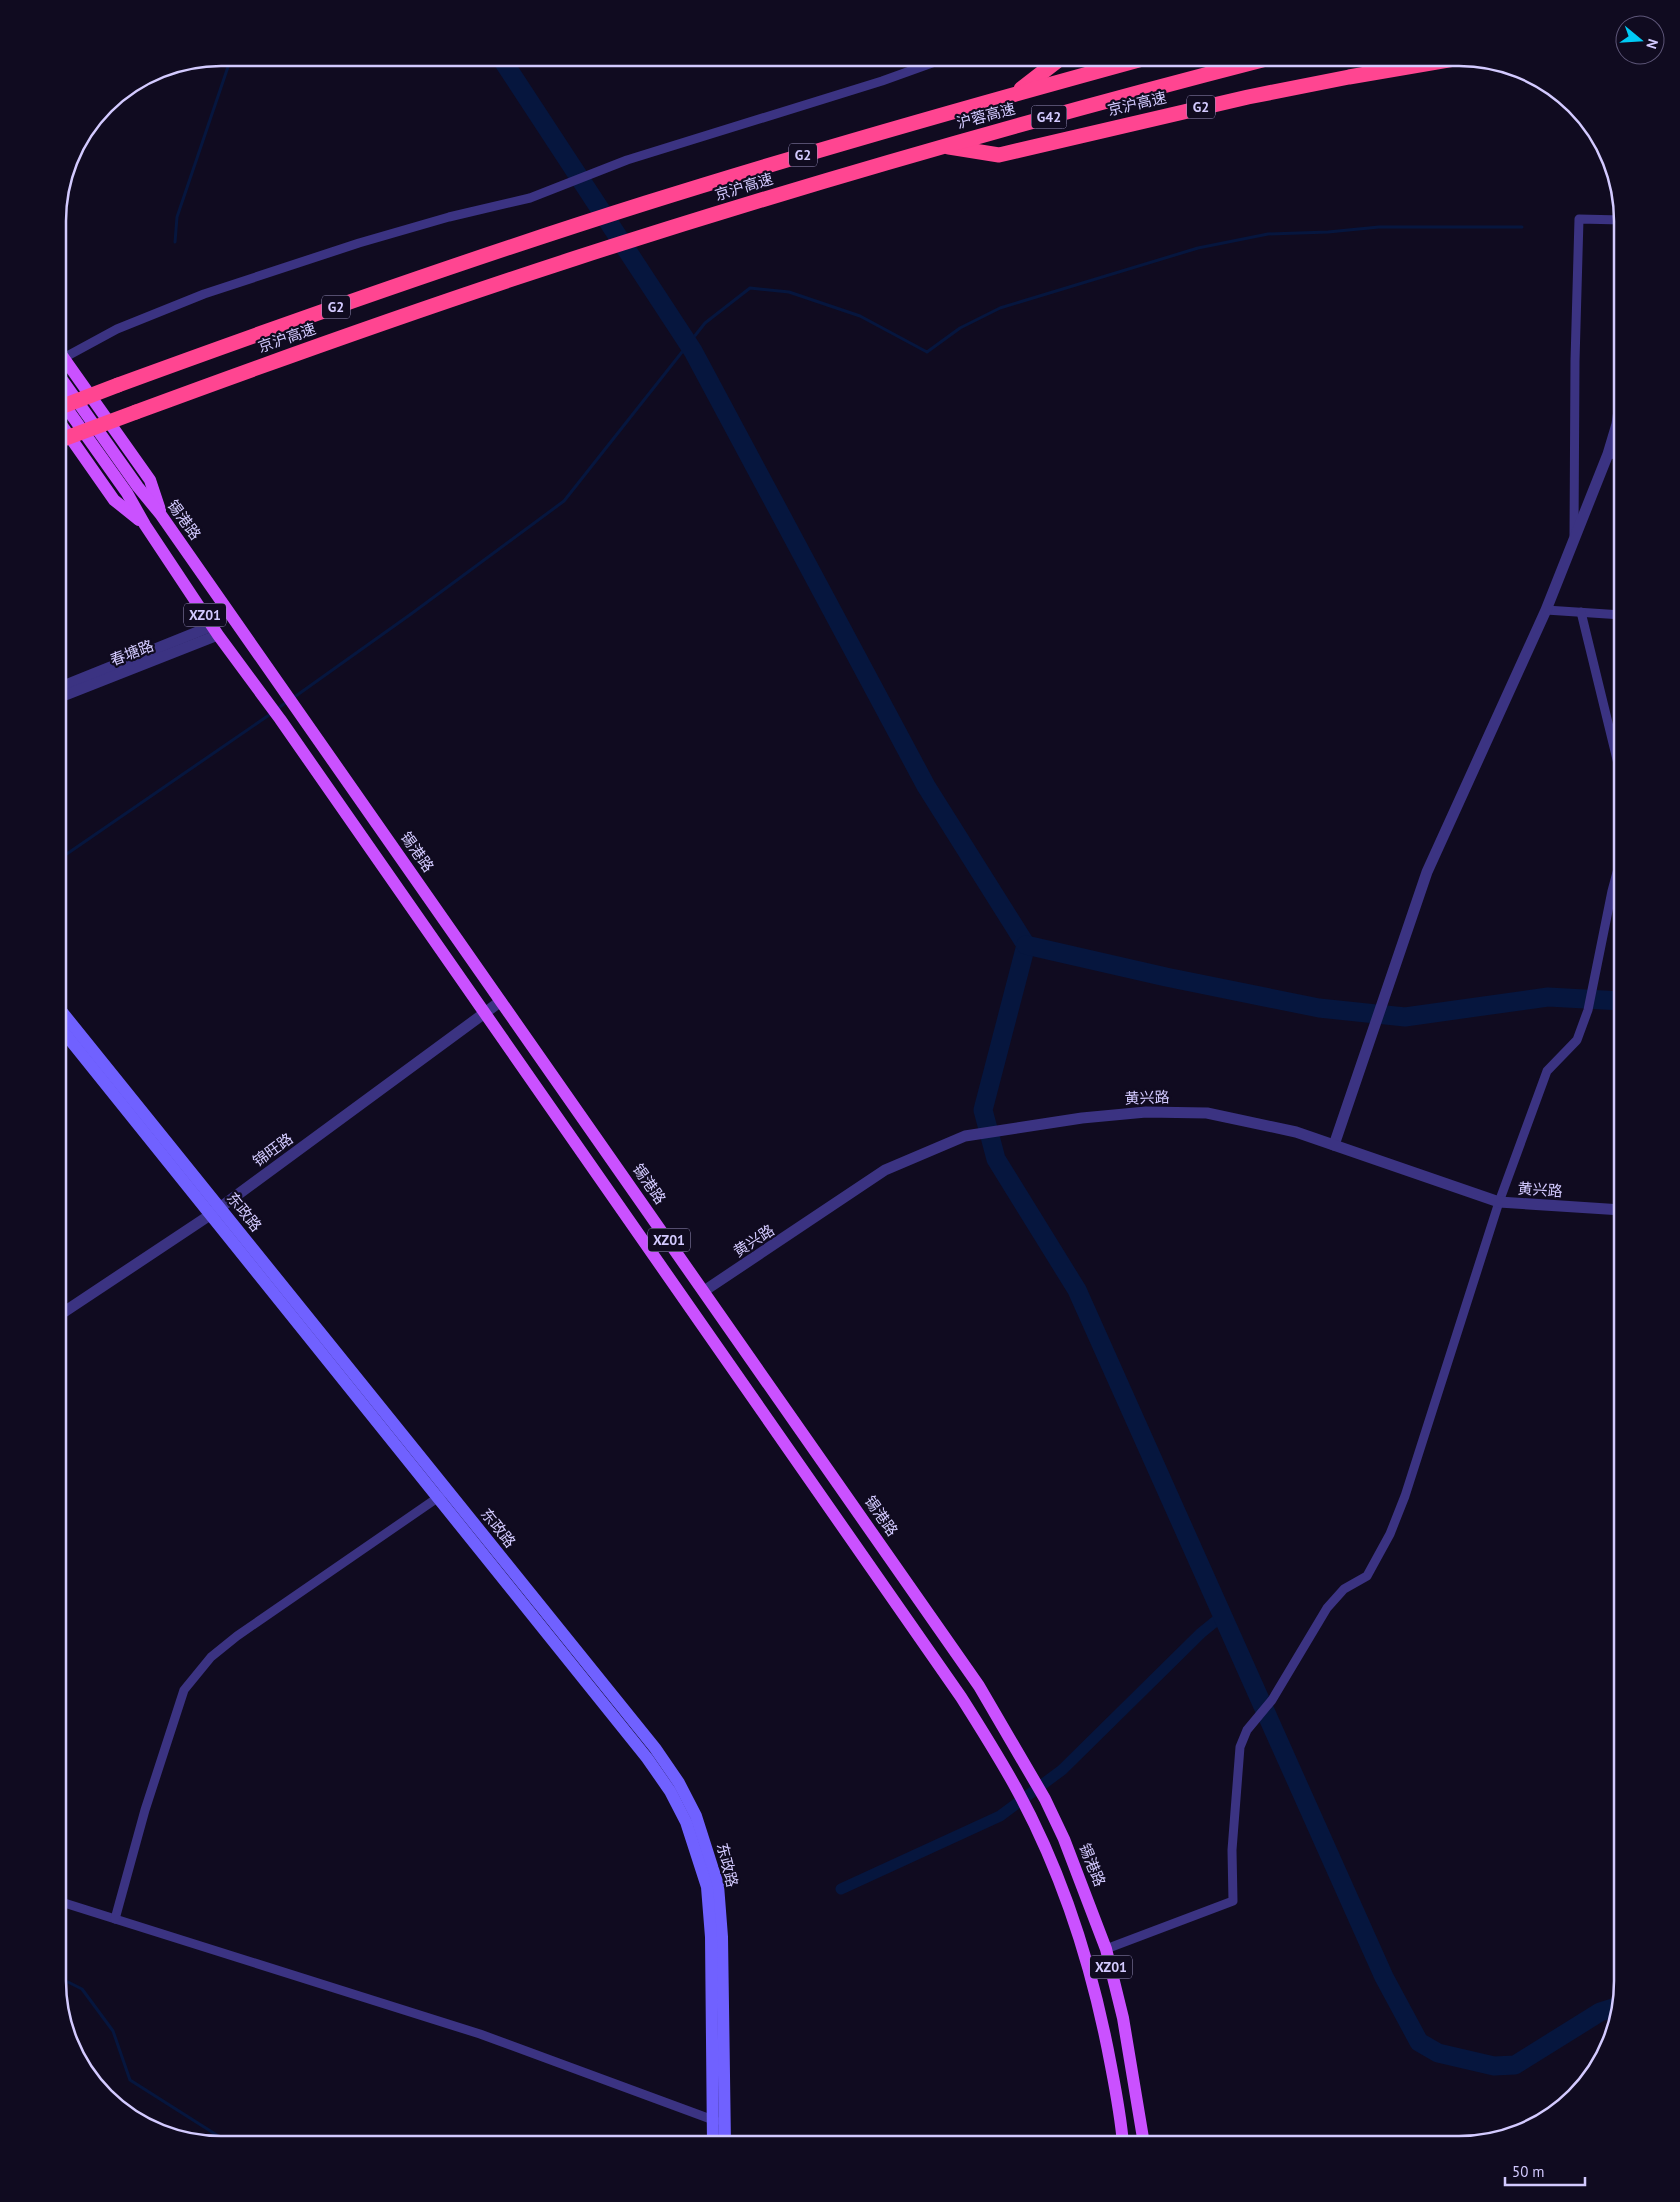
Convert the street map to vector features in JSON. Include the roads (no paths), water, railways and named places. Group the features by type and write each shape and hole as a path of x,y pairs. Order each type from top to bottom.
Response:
{"highway":[{"name":"京沪高速","path":"67,405 268,330 555,232 645,203 1015,94 1050,67"},
{"name":"沪蓉高速","path":"1015,94 1113,67"},
{"name":"沪蓉高速","path":"943,146 1237,67"},
{"name":"京沪高速","path":"67,437 408,314 572,259 943,146 999,155 1248,97 1349,76 1404,67"}],"main road":[{"path":"67,366 150,480 161,515"},
{"name":"锡港路","path":"67,387 138,487 161,515 979,1686 1034,1778 1064,1840 1106,1949 1123,2018 1143,2136"},
{"name":"XZ01","path":"67,408 127,493 145,525 215,631 269,702 962,1697 1016,1788 1069,1907 1096,1992 1113,2077 1122,2136"},
{"path":"67,433 114,500 145,525"},
{"name":"东政路","path":"67,1018 214,1211"},
{"name":"东政路","path":"67,1036 214,1211 442,1494 648,1758 670,1791 686,1822 707,1887 719,2122 723,2136"},
{"name":"东政路","path":"715,2136 719,2122"}],"street":[{"path":"67,354 117,329 204,294 359,243 449,217 530,198 627,160 882,81 921,67"},
{"path":"1574,537 1575,361 1579,219 1614,220"},
{"path":"1334,1145 1427,872 1546,610 1608,454 1614,434"},
{"path":"1608,454 1614,454"},
{"path":"1546,610 1614,614"},
{"path":"1581,612 1614,747"},
{"name":"春塘路","path":"67,685 215,631"},
{"name":"春塘路","path":"67,694 215,631"},
{"path":"1106,1949 1233,1901 1232,1850 1240,1747 1247,1730 1272,1700 1327,1608 1344,1588 1367,1576 1390,1534 1405,1496 1499,1202 1547,1071 1578,1040 1588,1010 1614,884"},
{"name":"锦旺路","path":"66,1310 214,1211 501,1001"},
{"name":"黄兴路","path":"704,1291 885,1170 965,1136 1146,1112 1207,1113 1296,1132 1499,1202 1614,1209"},
{"path":"115,1919 145,1810 184,1690 210,1657 237,1636 442,1494"},
{"path":"66,1904 480,2034 719,2122"}],"waterway":[{"path":"175,242 177,217 228,67"},
{"path":"507,67 693,351 926,786 1026,945 983,1110 996,1159 1077,1290 1384,1977 1419,2042 1438,2053 1494,2066 1515,2065 1600,2012 1610,2009"},
{"path":"293,698 564,501 705,323 750,288 789,292 860,316 927,352 960,328 1000,308 1198,248 1268,234 1328,232 1379,227 1522,227"},
{"path":"277,709 288,701"},
{"path":"67,854 272,713"},
{"path":"1026,945 1166,977 1319,1008 1405,1017 1548,997 1614,1001"},
{"path":"841,1889 1000,1816 1062,1770 1201,1633 1222,1616"},
{"path":"66,1981 82,1989 113,2031 130,2080 218,2136"}]}
